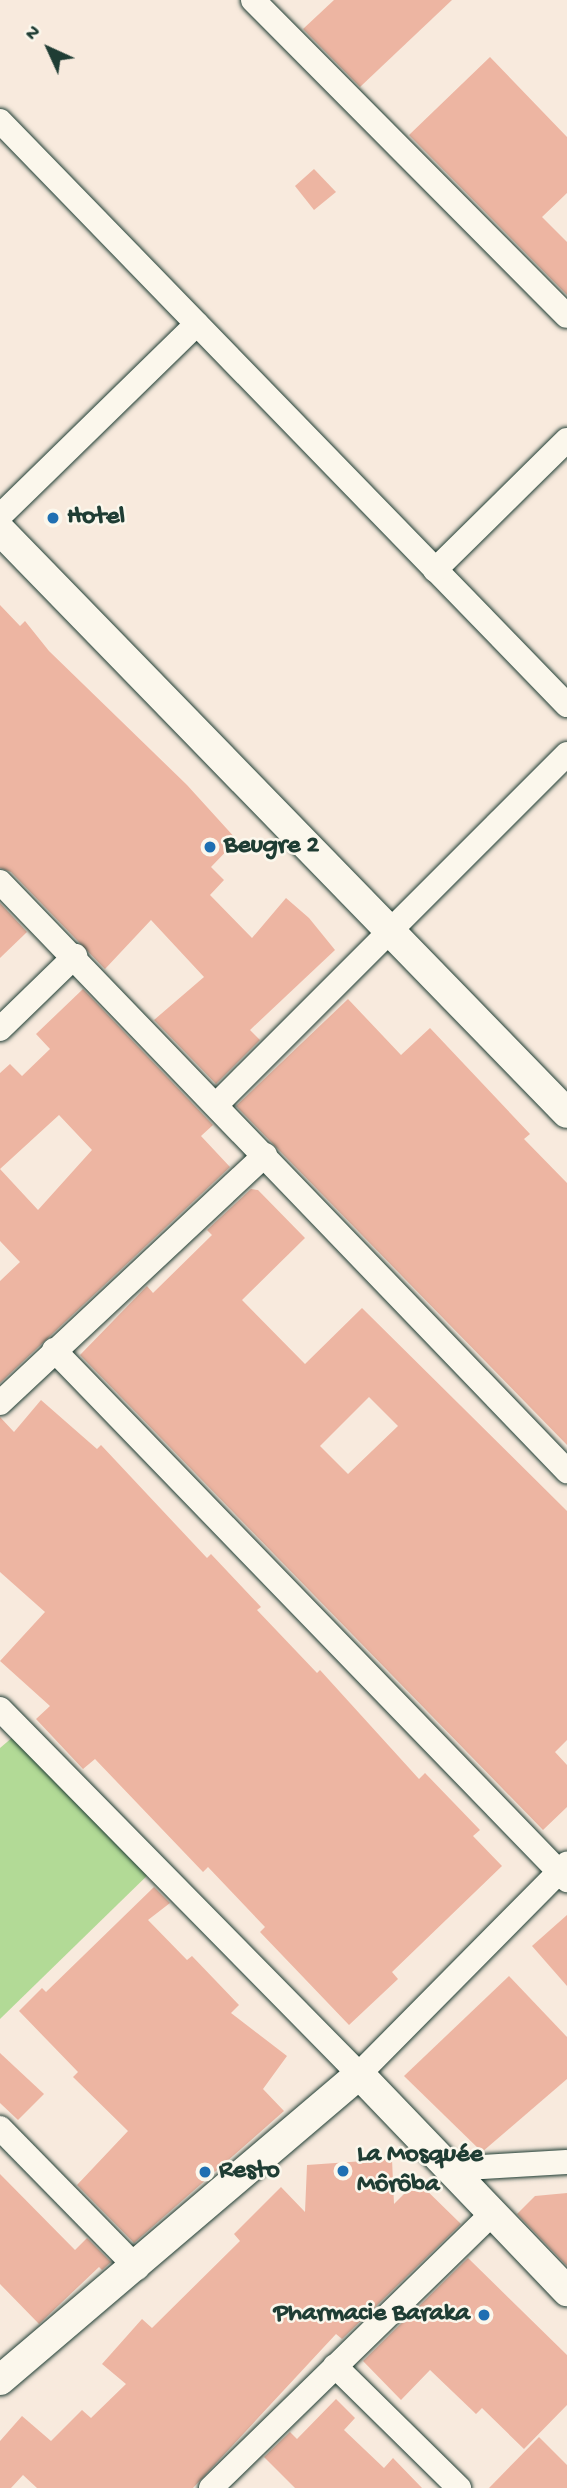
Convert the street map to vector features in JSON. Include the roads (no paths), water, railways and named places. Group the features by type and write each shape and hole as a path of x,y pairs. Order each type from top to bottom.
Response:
{"street":[{"path":"253,0 567,316"},
{"path":"0,121 567,705"},
{"path":"0,516 197,324"},
{"path":"435,570 567,440"},
{"path":"0,530 567,1113"},
{"path":"216,1104 567,754"},
{"path":"0,882 75,956 567,1471"},
{"path":"0,1029 75,956"},
{"path":"0,1403 265,1155"},
{"path":"0,2380 137,2268 359,2074 564,1872 54,1350"},
{"path":"0,1709 359,2074 491,2215 567,2291"},
{"path":"0,2128 137,2268"},
{"path":"448,2169 567,2162"},
{"path":"211,2488 491,2215"},
{"path":"335,2366 459,2488"}],"place":[{"name":"Hotel","path":"53,518"},
{"name":"Beugre 2","path":"210,847"},
{"name":"La Mosquée Môrôba","path":"343,2171"},
{"name":"Resto","path":"205,2172"},
{"name":"Pharmacie Baraka","path":"484,2315"}]}
